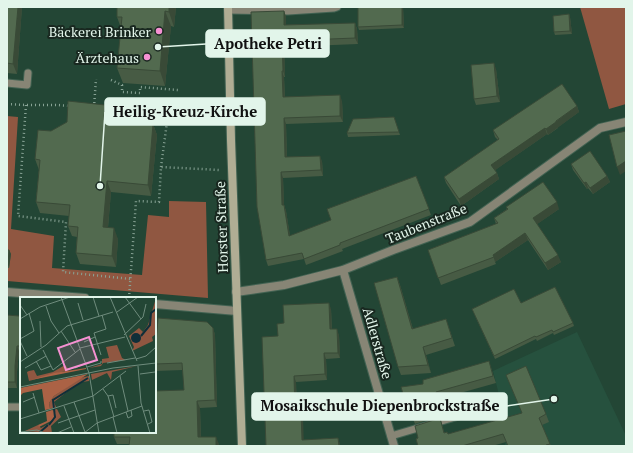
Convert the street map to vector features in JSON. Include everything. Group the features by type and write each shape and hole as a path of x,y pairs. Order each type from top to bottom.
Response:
{"main road":[{"name":"Horster Straße","path":"228,8 232,171 242,446"}],"street":[{"name":"Taubenstraße","path":"236,292 284,286 343,270 470,222 600,128 626,122"},
{"name":"Adlerstraße","path":"343,270 394,446"},
{"path":"7,292 72,297"},
{"path":"156,304 238,311"}],"lane":[{"path":"228,8 288,11 337,7"},
{"path":"7,83 27,85 28,74"},
{"path":"391,436 496,406"},
{"path":"7,408 20,407"}],"path":[{"path":"93,109 96,79"},
{"path":"111,80 122,85 122,92 140,93 140,87 178,90"},
{"path":"129,297 136,201 159,202 168,100 177,101"},
{"path":"7,104 72,106"},
{"path":"26,105 18,216 66,222 63,272 131,279"},
{"path":"101,110 122,114 132,119 167,122"},
{"path":"161,167 232,171"}],"shaded area":[{"path":"580,7 626,7 626,104 609,109"},
{"path":"7,116 18,117 11,229 54,236 52,268 142,275 148,215 169,217 169,201 206,202 208,298 7,281"},
{"path":"577,332 626,436 626,446 505,446 507,427 493,371"}],"building":[{"path":"7,7 18,7 13,64 7,63"},
{"name":"Ärztehaus","path":"117,7 169,7 169,12 165,11 160,71 117,68 122,17 117,17"},
{"path":"358,7 402,7 402,25 358,27"},
{"path":"284,11 284,25 355,23 355,38 282,41 283,97 340,95 340,116 284,118 285,157 320,156 321,170 281,172 282,205 284,205 289,236 331,220 327,209 416,176 429,209 340,243 340,245 304,259 302,253 266,260 257,207 251,12"},
{"path":"569,14 570,31 554,32 553,16"},
{"path":"494,63 497,96 474,99 471,65"},
{"path":"562,84 577,106 546,129 545,128 491,165 497,173 459,199 444,177 499,139 493,130"},
{"path":"68,101 105,105 104,120 153,124 148,185 107,181 103,227 114,228 112,256 76,253 78,227 68,226 70,205 36,202 40,160 35,159 38,130 51,131 67,122"},
{"path":"394,117 399,132 347,133 353,119"},
{"path":"626,131 626,161 617,167 609,135"},
{"path":"590,151 607,176 590,188 586,182 584,183 571,164"},
{"path":"543,182 557,202 533,218 558,255 545,263 525,233 493,255 494,257 438,278 428,250 498,223 494,218 508,209 506,207"},
{"path":"7,250 9,250 8,265 7,265"},
{"path":"397,277 412,329 446,319 452,338 423,347 428,365 398,367 374,283"},
{"path":"555,287 573,323 553,332 552,330 536,337 535,336 494,356 472,309 514,289 521,303"},
{"path":"329,303 330,329 337,329 338,353 324,353 325,374 294,376 295,413 301,412 302,440 338,438 339,446 266,446 262,337 278,336 277,324 284,323 283,305"},
{"path":"20,312 20,346 17,346 15,382 7,382 7,315 19,316"},
{"path":"158,318 207,322 213,328 215,400 197,401 198,437 216,437 216,446 129,446 130,437 114,437 114,433 156,433 156,391 184,390 182,363 156,364"},
{"path":"489,361 493,376 436,392 437,397 434,398 437,409 412,417 409,407 407,407 401,387 423,384 423,380"},
{"path":"526,366 546,414 539,418 550,444 546,446 508,446 503,434 462,446 418,446 415,426 440,418 444,433 447,432 448,434 522,413 506,375"}],"place":[{"name":"Bäckerei Brinker","path":"159,31"},
{"name":"Apotheke Petri","path":"158,47"},
{"name":"Ärztehaus","path":"147,57"},
{"name":"Heilig-Kreuz-Kirche","path":"100,186"},
{"name":"Mosaikschule Diepenbrockstraße","path":"554,399"}]}
